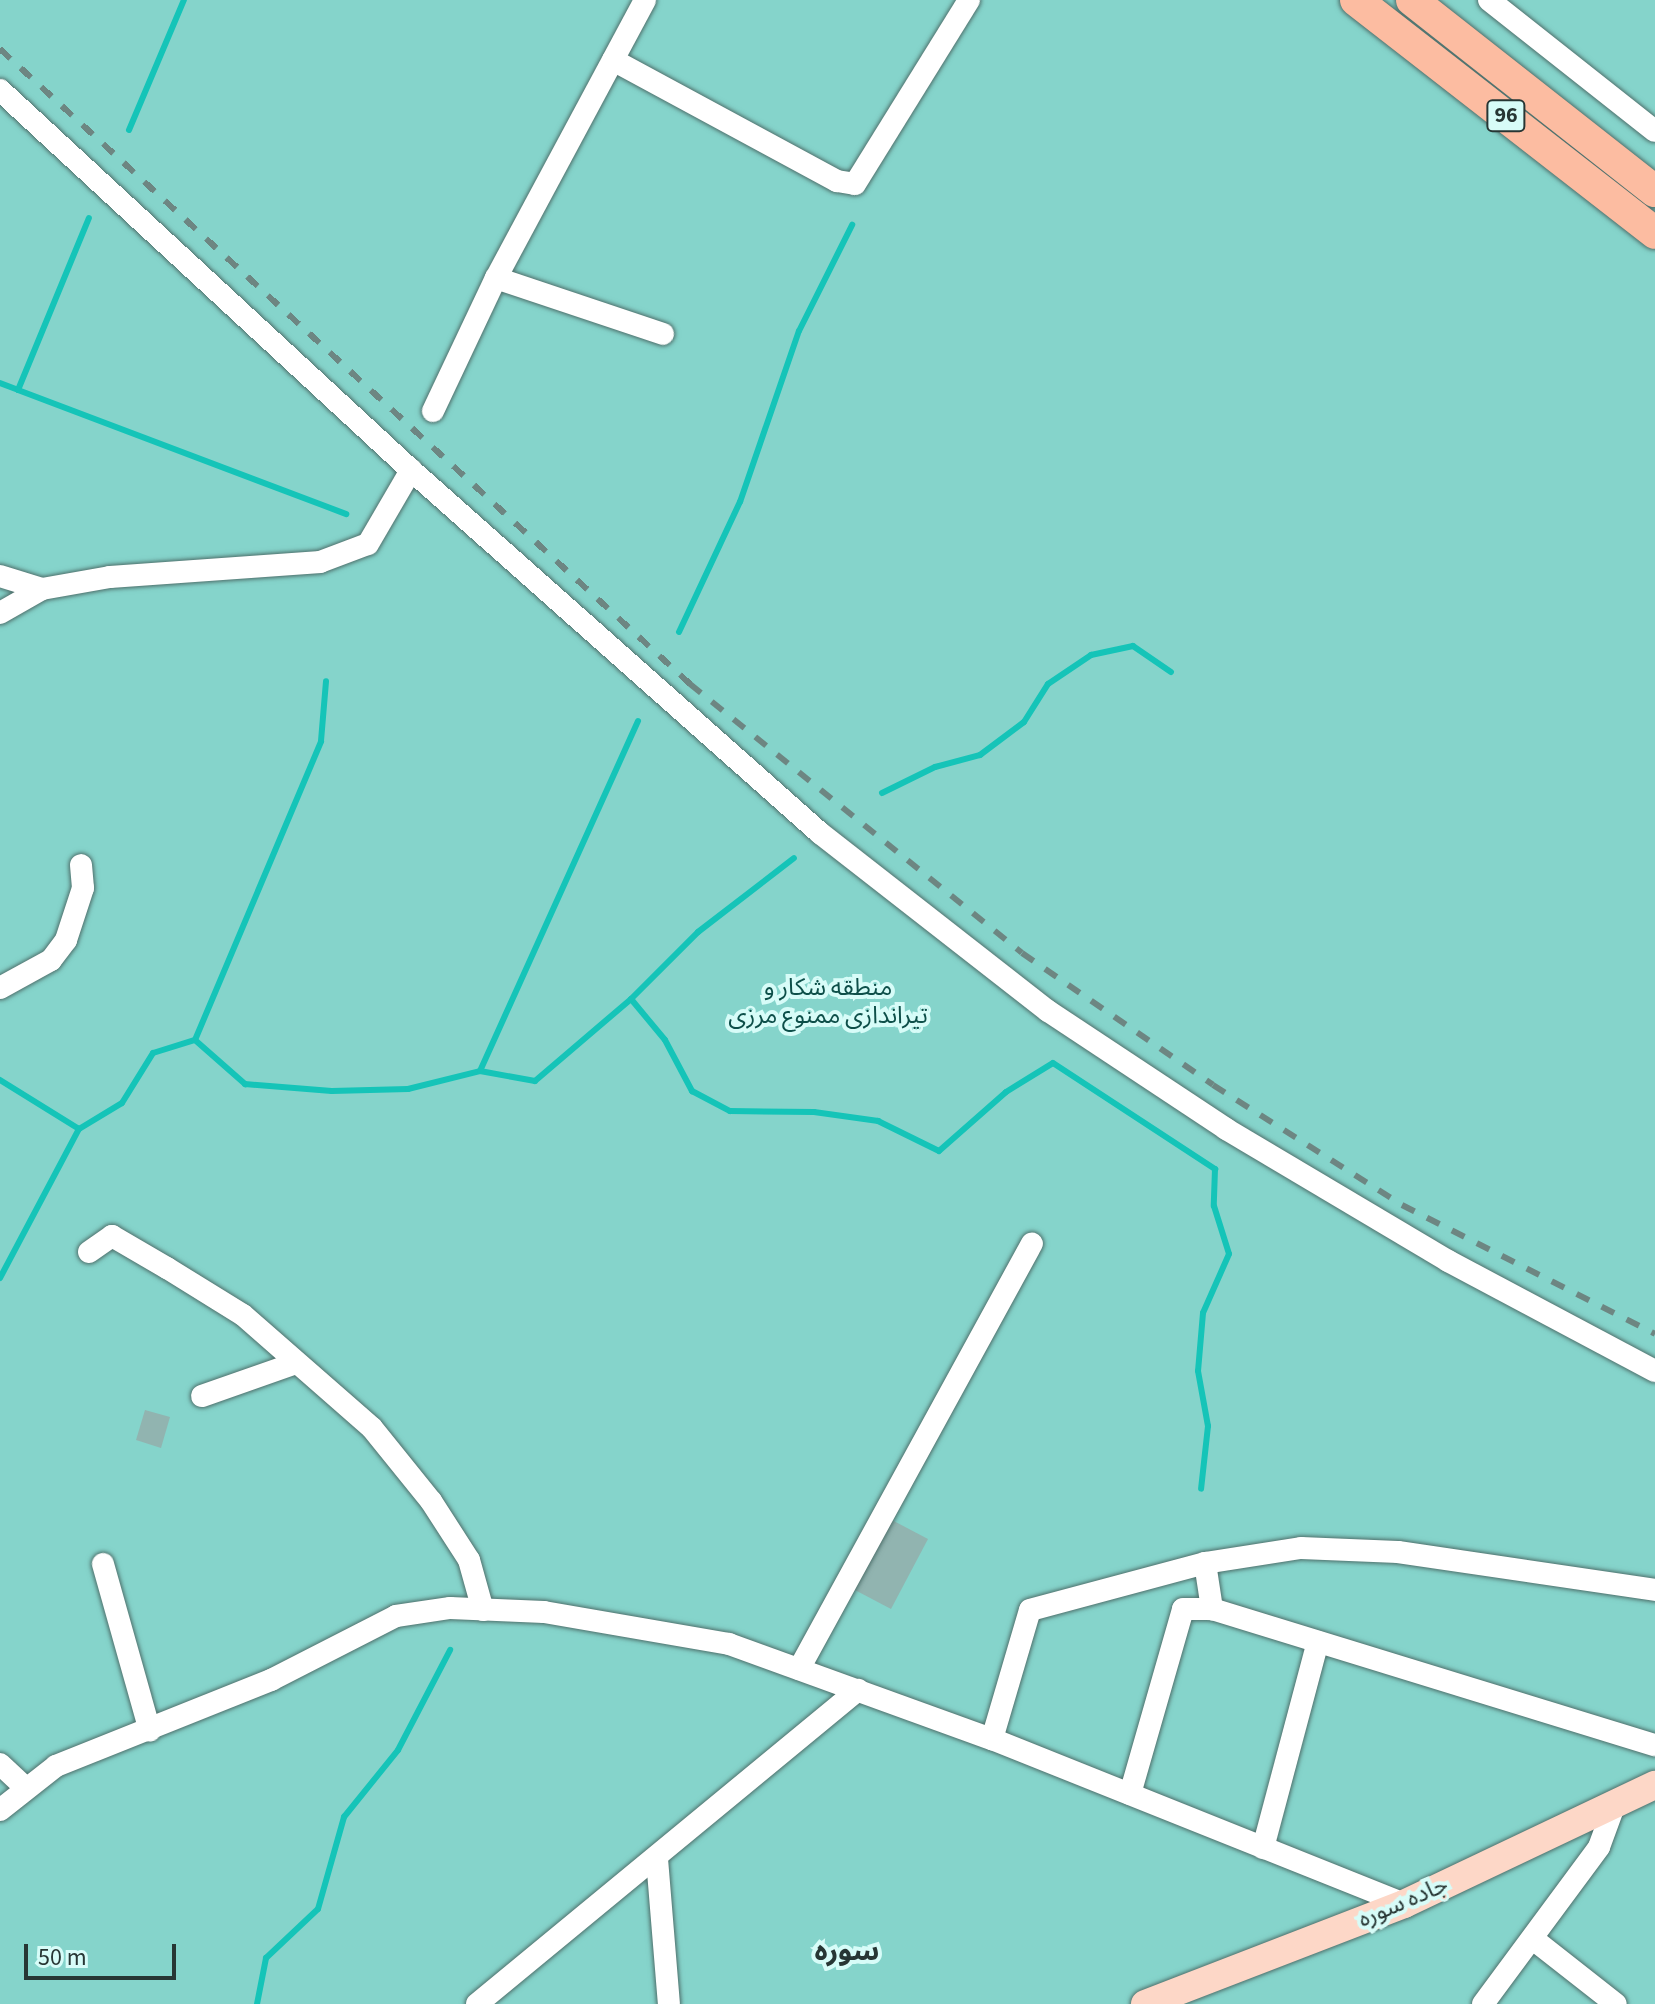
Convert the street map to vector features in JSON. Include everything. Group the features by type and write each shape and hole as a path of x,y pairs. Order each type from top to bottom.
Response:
{"highway":[{"name":"96","path":"1356,0 1655,233"},
{"name":"96","path":"1412,0 1655,191"}],"main road":[{"name":"جاده سوره","path":"1145,2004 1404,1904 1655,1785"}],"street":[{"path":"433,411 496,278 645,0"},
{"path":"613,60 837,181 855,184 968,0"},
{"path":"1489,0 1655,131"},
{"path":"0,90 411,470 820,833 1048,1011 1226,1129 1448,1261 1655,1371"},
{"path":"496,278 663,334"},
{"path":"0,613 42,589 138,574 320,562 368,544 411,470"},
{"path":"0,576 42,589"},
{"path":"0,988 51,960 66,940 83,888 81,865"},
{"path":"89,1252 112,1236 243,1315 372,1428 431,1501 469,1560 483,1610"},
{"path":"799,1669 1032,1244"},
{"path":"202,1396 296,1363"},
{"path":"992,1739 1030,1610 1205,1563 1301,1548 1398,1552 1655,1590"},
{"path":"1205,1563 1212,1609"},
{"path":"103,1564 150,1731"},
{"path":"1130,1794 1183,1609 1212,1609 1655,1745"},
{"path":"0,1810 24,1786 56,1766 150,1731 271,1680 396,1616 483,1610 544,1612 729,1644 992,1739 1404,1904"},
{"path":"1263,1848 1318,1642"},
{"path":"477,2004 657,1859 858,1690"},
{"path":"0,1764 24,1786"},
{"path":"1483,2004 1599,1847 1614,1806"},
{"path":"657,1859 669,2004"},
{"path":"1533,1939 1616,2004"}],"green space":[{"name":"منطقه شکار و تیراندازی ممنوع مرزی","path":"0,0 1655,0 1655,2004 0,2004"}],"building":[{"path":"145,1410 170,1417 161,1448 136,1440"},
{"path":"890,1519 928,1539 891,1609 853,1589"}],"waterway":[{"path":"129,130 184,0"},
{"path":"0,383 18,390 89,218"},
{"path":"679,632 740,502 799,331 852,225"},
{"path":"18,390 346,514"},
{"path":"882,793 935,767 980,755 1024,722 1048,684 1091,655 1133,646 1171,672"},
{"path":"195,1040 321,741 326,681"},
{"path":"480,1071 638,721"},
{"path":"0,1278 79,1129 122,1103 153,1053 195,1040 245,1084 332,1091 408,1089 480,1071 535,1081 631,999 698,932 794,858"},
{"path":"631,999 665,1040 692,1091 730,1111 814,1112 878,1121 939,1151 1006,1092 1053,1063 1215,1169 1214,1206 1229,1254 1203,1313 1198,1371 1208,1426 1201,1489"},
{"path":"0,1080 79,1129"},
{"path":"257,2004 266,1958 318,1909 344,1817 398,1750 450,1650"}],"railway":[{"path":"0,49 690,684 1022,953 1213,1085 1402,1205 1655,1334"}],"district":[{"name":"سوره","path":"847,1951"}]}
